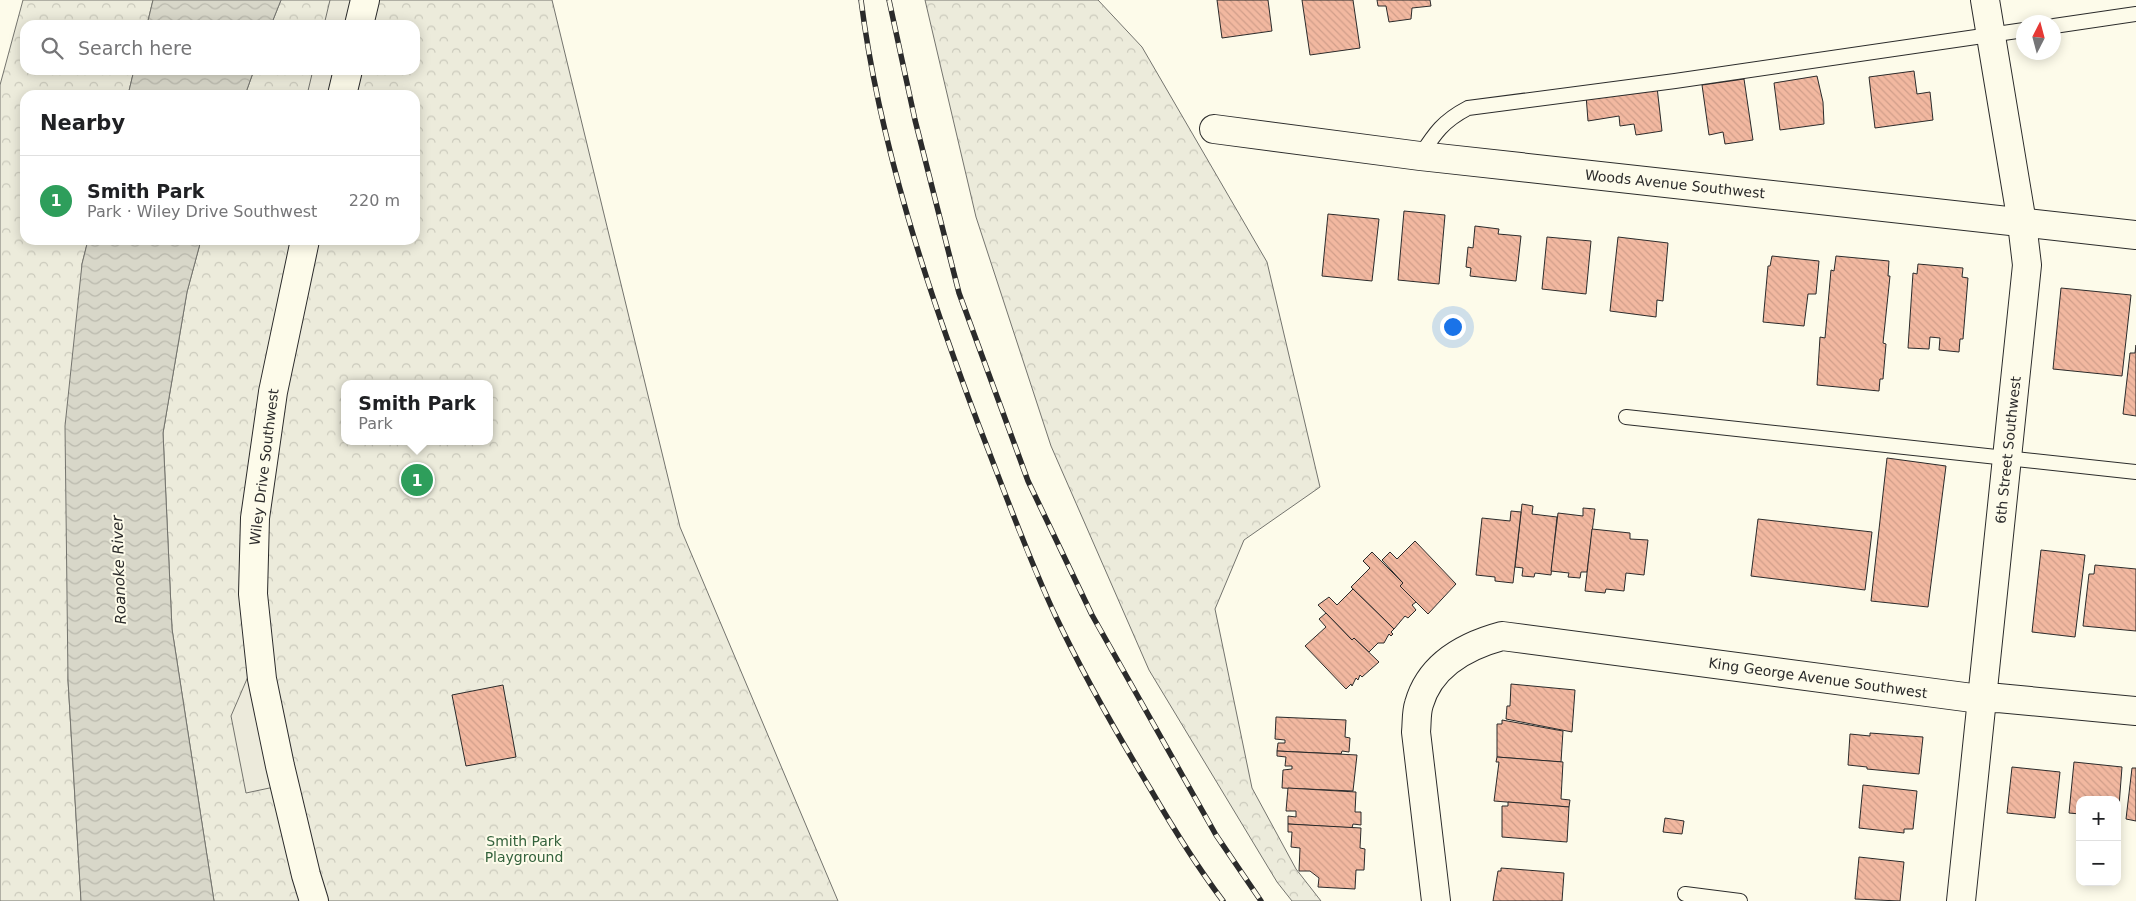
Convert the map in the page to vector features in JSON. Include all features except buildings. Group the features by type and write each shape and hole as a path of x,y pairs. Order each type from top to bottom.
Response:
{"street":[{"path":"360,20 365,0"},
{"name":"6th Street Southwest","path":"1961,901 1980,699 2026,291 2027,265 2022,223 1985,0"},
{"path":"343,90 347,75"},
{"name":"Woods Avenue Southwest","path":"1214,129 1420,156 2136,235"},
{"name":"Wiley Drive Southwest","path":"304,245 273,392 256,518 253,594 264,688 282,775 314,901"},
{"name":"King George Avenue Southwest","path":"1436,901 1416,732 1419,704 1432,676 1451,658 1475,643 1502,636 1980,699 1998,698 2136,711"}],"lane":[{"path":"2061,25 2136,14"},
{"path":"1420,156 1436,131 1448,118 1468,108 2016,31"},
{"path":"1626,417 2136,472"},
{"path":"1684,894 1740,901"}],"green space":[{"path":"23,0 153,0 148,20 20,20 20,75 133,75 129,90 20,90 20,245 87,245 82,264 68,680 81,901 0,901 0,85"},
{"name":"Smith Park Playground","path":"281,0 552,0 680,527 838,901 214,901 172,629 163,433 187,292 200,245 420,245 420,90 247,90 252,75 420,75 420,20 273,20"},
{"path":"925,0 1098,0 1142,47 1267,262 1320,487 1244,540 1215,609 1252,788 1296,869 1321,901 1292,901 1277,882 1149,670 1051,446 976,217"}],"shaded area":[{"path":"330,0 361,0 356,20 325,20"},
{"path":"312,75 343,75 338,90 308,90"},
{"path":"256,658 279,786 246,793 231,716"}],"water":[{"path":"153,0 281,0 273,20 148,20"},
{"path":"133,75 252,75 247,90 129,90"},
{"name":"Roanoke River","path":"87,245 200,245 187,292 163,433 172,629 214,901 81,901 68,680 65,426 82,264"}],"railway":[{"path":"861,0 880,108 893,162 924,270 960,375 1025,546 1045,594 1101,705 1176,832 1223,901"},
{"path":"889,0 915,120 959,293 1028,481 1092,615 1216,835 1261,901"}],"place":[{"name":"Smith Park","path":"417,480"}]}
